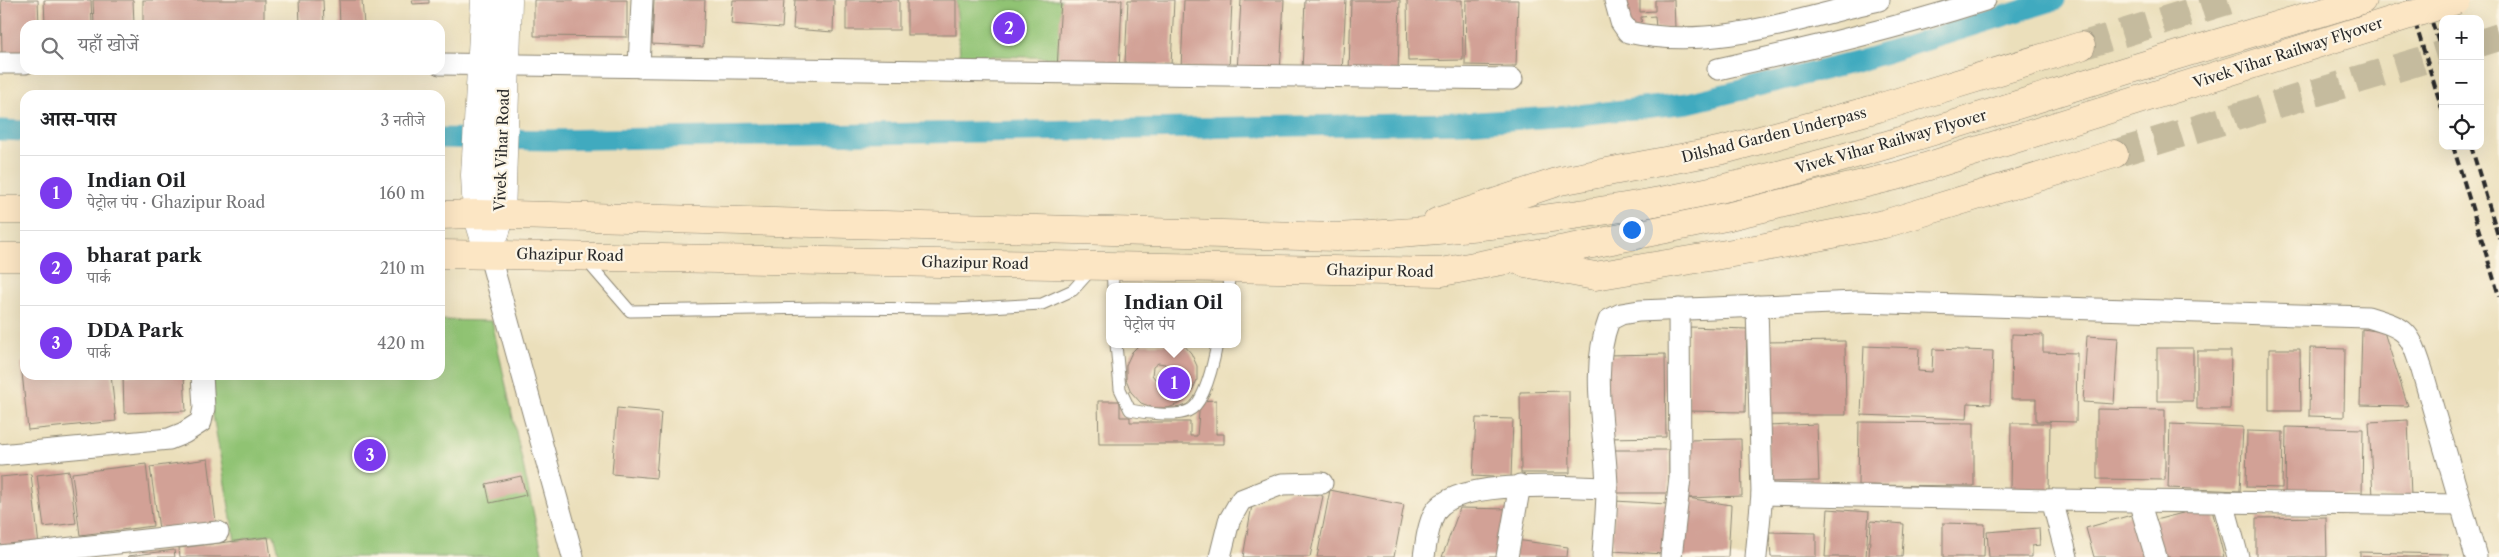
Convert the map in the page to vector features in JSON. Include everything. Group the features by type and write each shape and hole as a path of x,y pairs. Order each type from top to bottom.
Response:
{"main road":[{"name":"Vivek Vihar Railway Flyover","path":"1509,260 1730,216 1900,175 2457,0"},
{"name":"Vivek Vihar Railway Flyover","path":"1408,233 1468,229 1587,213 1729,186 1892,145 2096,80 2357,2"},
{"name":"Dilshad Garden Underpass","path":"1408,233 1482,206 1560,182 1724,150 1878,108 2081,46"},
{"path":"1509,260 1595,276 1750,250 1884,224 2114,154"},
{"path":"0,210 20,210"},
{"path":"445,215 1336,236 1408,233"},
{"name":"Ghazipur Road","path":"445,254 582,255 1229,278 1442,272 1509,260"},
{"path":"0,257 20,257"}],"street":[{"name":"Vivek Vihar Road","path":"485,0 493,64 491,107 475,175 489,215 489,253"},
{"name":"Vivek Vihar Road","path":"493,64 508,0"},
{"path":"639,67 642,0"},
{"path":"1616,0 1621,22 1628,32 1642,35 1701,37 1759,30 1879,0"},
{"path":"1718,69 1794,52 1939,15 1985,0"},
{"path":"0,63 20,63"},
{"path":"445,64 1512,79"},
{"name":"Vivek Vihar Road","path":"489,215 503,179 491,107"},
{"path":"489,253 573,557"},
{"path":"1603,557 1606,488 1599,365 1602,337 1608,320 1621,314 1640,311 1857,302 2368,317 2401,327 2414,346 2476,557"},
{"path":"1756,557 1762,494 1757,306"},
{"path":"1671,557 1680,478 1678,309"},
{"path":"0,454 169,439 184,433 200,422 204,408 202,380"},
{"path":"1220,557 1229,521 1241,500 1282,484 1322,483"},
{"path":"1424,557 1428,532 1435,511 1448,499 1468,493 1520,485 1606,488"},
{"path":"1507,557 1520,485"},
{"path":"1762,494 2460,505"},
{"path":"2052,500 2067,557"},
{"path":"2139,501 2156,557"},
{"path":"2223,502 2238,557"},
{"path":"0,556 218,532"}],"lane":[{"path":"582,255 630,311 822,308 955,309 1042,304 1107,273"},
{"path":"1116,348 1120,389 1130,410 1147,414 1188,412 1194,408 1212,371 1217,348"}],"green space":[{"path":"956,0 1062,0 1058,58 960,55"},
{"path":"445,320 492,321 543,557 280,557 274,534 235,541 207,380 445,380"}],"building":[{"path":"1,0 38,0 39,20 20,20 20,57 2,57"},
{"path":"44,0 91,0 92,20 45,20"},
{"path":"93,0 133,0 134,20 94,20"},
{"path":"143,0 264,0 264,20 143,20"},
{"path":"299,0 323,0 324,20 300,20"},
{"path":"339,0 362,0 364,20 340,20"},
{"path":"412,0 429,0 429,3 413,4"},
{"path":"534,0 627,0 627,37 534,36"},
{"path":"654,0 705,0 703,47 652,44"},
{"path":"733,0 784,0 782,28 731,24"},
{"path":"795,0 834,0 833,32 793,29"},
{"path":"846,0 899,0 899,30 846,30"},
{"path":"907,0 956,0 956,35 907,35"},
{"path":"1061,0 1122,0 1119,71 1057,69"},
{"path":"1128,0 1174,0 1171,66 1125,63"},
{"path":"1184,0 1232,0 1229,70 1181,68"},
{"path":"1241,0 1284,0 1280,74 1237,72"},
{"path":"1305,0 1346,0 1342,73 1302,71"},
{"path":"1351,0 1400,0 1398,73 1349,72"},
{"path":"1407,0 1462,0 1463,60 1408,61"},
{"path":"1466,0 1518,0 1516,66 1465,65"},
{"path":"1622,0 1640,0 1640,12 1655,11 1655,0 1674,0 1675,28 1656,28 1655,16 1641,17 1642,29 1624,30"},
{"path":"1690,327 1747,329 1745,412 1688,411"},
{"path":"2362,329 2384,332 2408,406 2360,405"},
{"path":"2012,334 2043,335 2043,352 2077,353 2076,422 2036,421 2036,399 2011,399"},
{"path":"2087,336 2118,338 2114,404 2083,402"},
{"path":"1845,341 1846,415 1765,415 1764,342"},
{"path":"1864,346 1919,348 1918,371 1932,372 1933,349 1993,351 1991,404 1968,403 1967,419 1861,415"},
{"path":"1136,348 1187,348 1197,366 1197,380 1191,393 1181,403 1168,408 1154,408 1141,403 1131,392 1126,379 1126,365","holes":["1158,363 1165,364 1170,370 1168,377 1163,381 1156,380 1152,375 1153,367"]},
{"path":"2157,348 2193,348 2193,401 2157,401"},
{"path":"2310,348 2345,349 2344,417 2309,416"},
{"path":"2269,349 2300,349 2301,411 2269,411"},
{"path":"2197,351 2231,351 2230,409 2197,409"},
{"path":"1665,354 1666,437 1607,438 1606,355"},
{"path":"23,380 112,380 116,421 28,430"},
{"path":"123,380 184,380 186,411 124,413"},
{"path":"1569,391 1570,473 1521,473 1520,392"},
{"path":"1216,400 1216,434 1224,434 1224,444 1099,444 1098,401 1120,401 1120,417 1130,417 1130,422 1190,422 1190,436 1197,436 1200,401"},
{"path":"617,408 661,412 656,478 612,474"},
{"path":"2097,409 2165,410 2165,480 2097,479"},
{"path":"1476,418 1513,419 1511,478 1473,476"},
{"path":"2408,420 2411,496 2373,497 2369,422"},
{"path":"1859,422 1974,423 1974,486 1858,485"},
{"path":"2011,423 2050,423 2049,490 2010,489"},
{"path":"1817,424 1819,481 1769,482 1767,426"},
{"path":"2170,424 2243,427 2240,491 2168,488"},
{"path":"2286,427 2363,429 2362,496 2285,494"},
{"path":"2247,431 2283,432 2282,488 2246,487"},
{"path":"1741,439 1742,496 1688,498 1687,440"},
{"path":"1613,450 1669,450 1669,493 1613,493"},
{"path":"208,459 216,522 159,529 150,467"},
{"path":"146,464 153,526 80,535 72,473"},
{"path":"69,471 76,523 44,527 37,475"},
{"path":"31,474 39,546 0,549 0,477"},
{"path":"521,476 526,495 490,503 486,484"},
{"path":"1291,490 1323,496 1310,557 1243,557 1252,505"},
{"path":"1330,490 1404,505 1394,557 1317,557"},
{"path":"1688,498 1731,505 1728,557 1677,557"},
{"path":"1615,501 1667,504 1664,554 1612,551"},
{"path":"2211,506 2224,557 2160,557 2151,521"},
{"path":"1460,508 1510,509 1503,557 1442,557"},
{"path":"1828,509 1869,512 1866,557 1825,557"},
{"path":"2138,513 2150,557 2094,557 2086,528"},
{"path":"2326,517 2327,557 2256,557 2256,518"},
{"path":"1871,521 1904,524 1902,557 1869,557"},
{"path":"1943,523 1985,524 1984,557 1943,557"},
{"path":"2039,528 2040,545 2032,546 2032,557 1989,557 1987,532"},
{"path":"1769,532 1816,533 1816,557 1771,557"},
{"path":"268,537 271,557 180,557 179,548"},
{"path":"1516,540 1568,547 1567,557 1514,557"},
{"path":"174,550 175,557 128,557 128,556"},
{"path":"2360,552 2448,554 2448,557 2360,557"}],"waterway":[{"path":"445,138 548,140 1463,123 1569,116 1688,103 1860,61 2055,0"},
{"path":"0,130 20,131"}],"tunnel":[{"path":"2081,46 2230,0"},
{"path":"2484,42 2499,37"},
{"path":"2114,154 2439,55"}],"railway":[{"path":"2408,0 2441,105"},
{"path":"2425,0 2439,44"},
{"path":"2454,150 2499,296"},
{"path":"2472,150 2499,239"}],"place":[{"name":"bharat park","path":"1009,28"},
{"name":"Indian Oil","path":"1174,383"},
{"name":"DDA Park","path":"370,455"}]}
